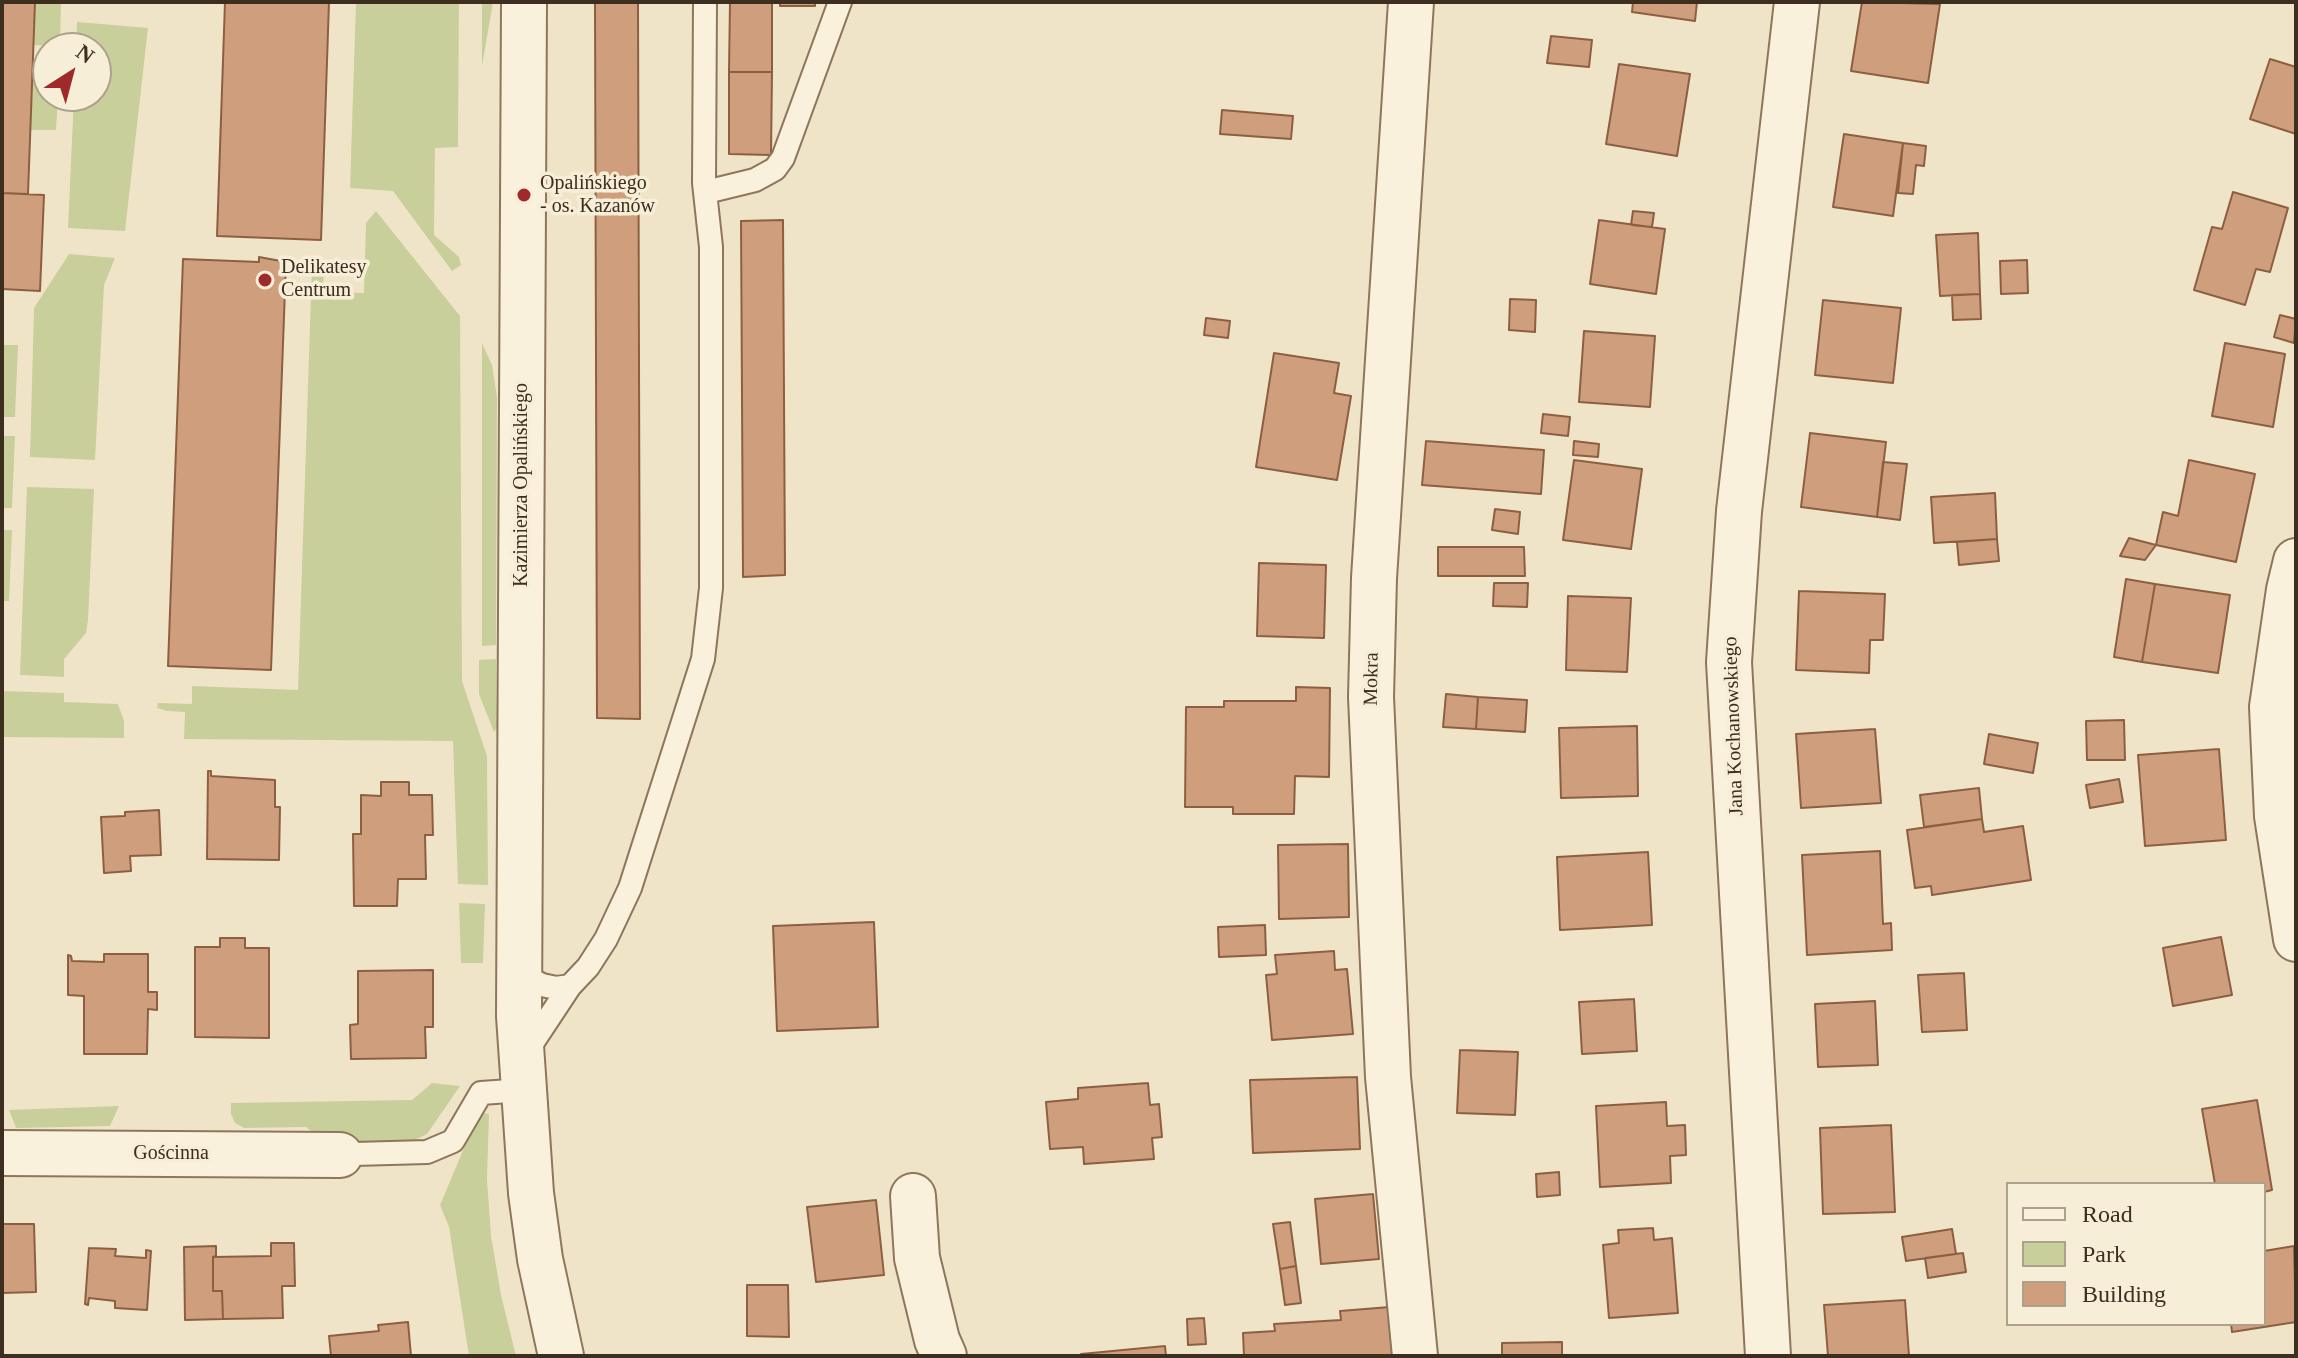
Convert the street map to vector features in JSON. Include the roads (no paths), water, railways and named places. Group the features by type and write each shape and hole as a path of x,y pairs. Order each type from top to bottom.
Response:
{"street":[{"name":"Kazimierza Opalińskiego","path":"524,2 520,969 531,1193 540,1259 561,1356"},
{"name":"Mokra","path":"1411,2 1374,578 1371,697 1388,1077 1415,1356"},
{"name":"Jana Kochanowskiego","path":"1768,1356 1729,662 1739,511 1797,2"},
{"path":"2296,561 2272,707 2277,816 2296,939"},
{"name":"Gościnna","path":"2,1153 347,1154"},
{"path":"913,1196 917,1258 937,1340 944,1356"}],"lane":[{"path":"523,1074 570,986 588,967 606,939 630,888 703,659 711,588 711,247 706,192 705,2"},
{"path":"706,192 755,180 775,169 788,145 840,2"},
{"path":"520,969 528,978 542,985 556,988 570,986"},
{"name":"Gościnna","path":"347,1154 427,1152 453,1141 481,1093 523,1074"}],"place":[{"name":"Opalińskiego - os. Kazanów","path":"524,195"},
{"name":"Delikatesy Centrum","path":"265,280"}]}
